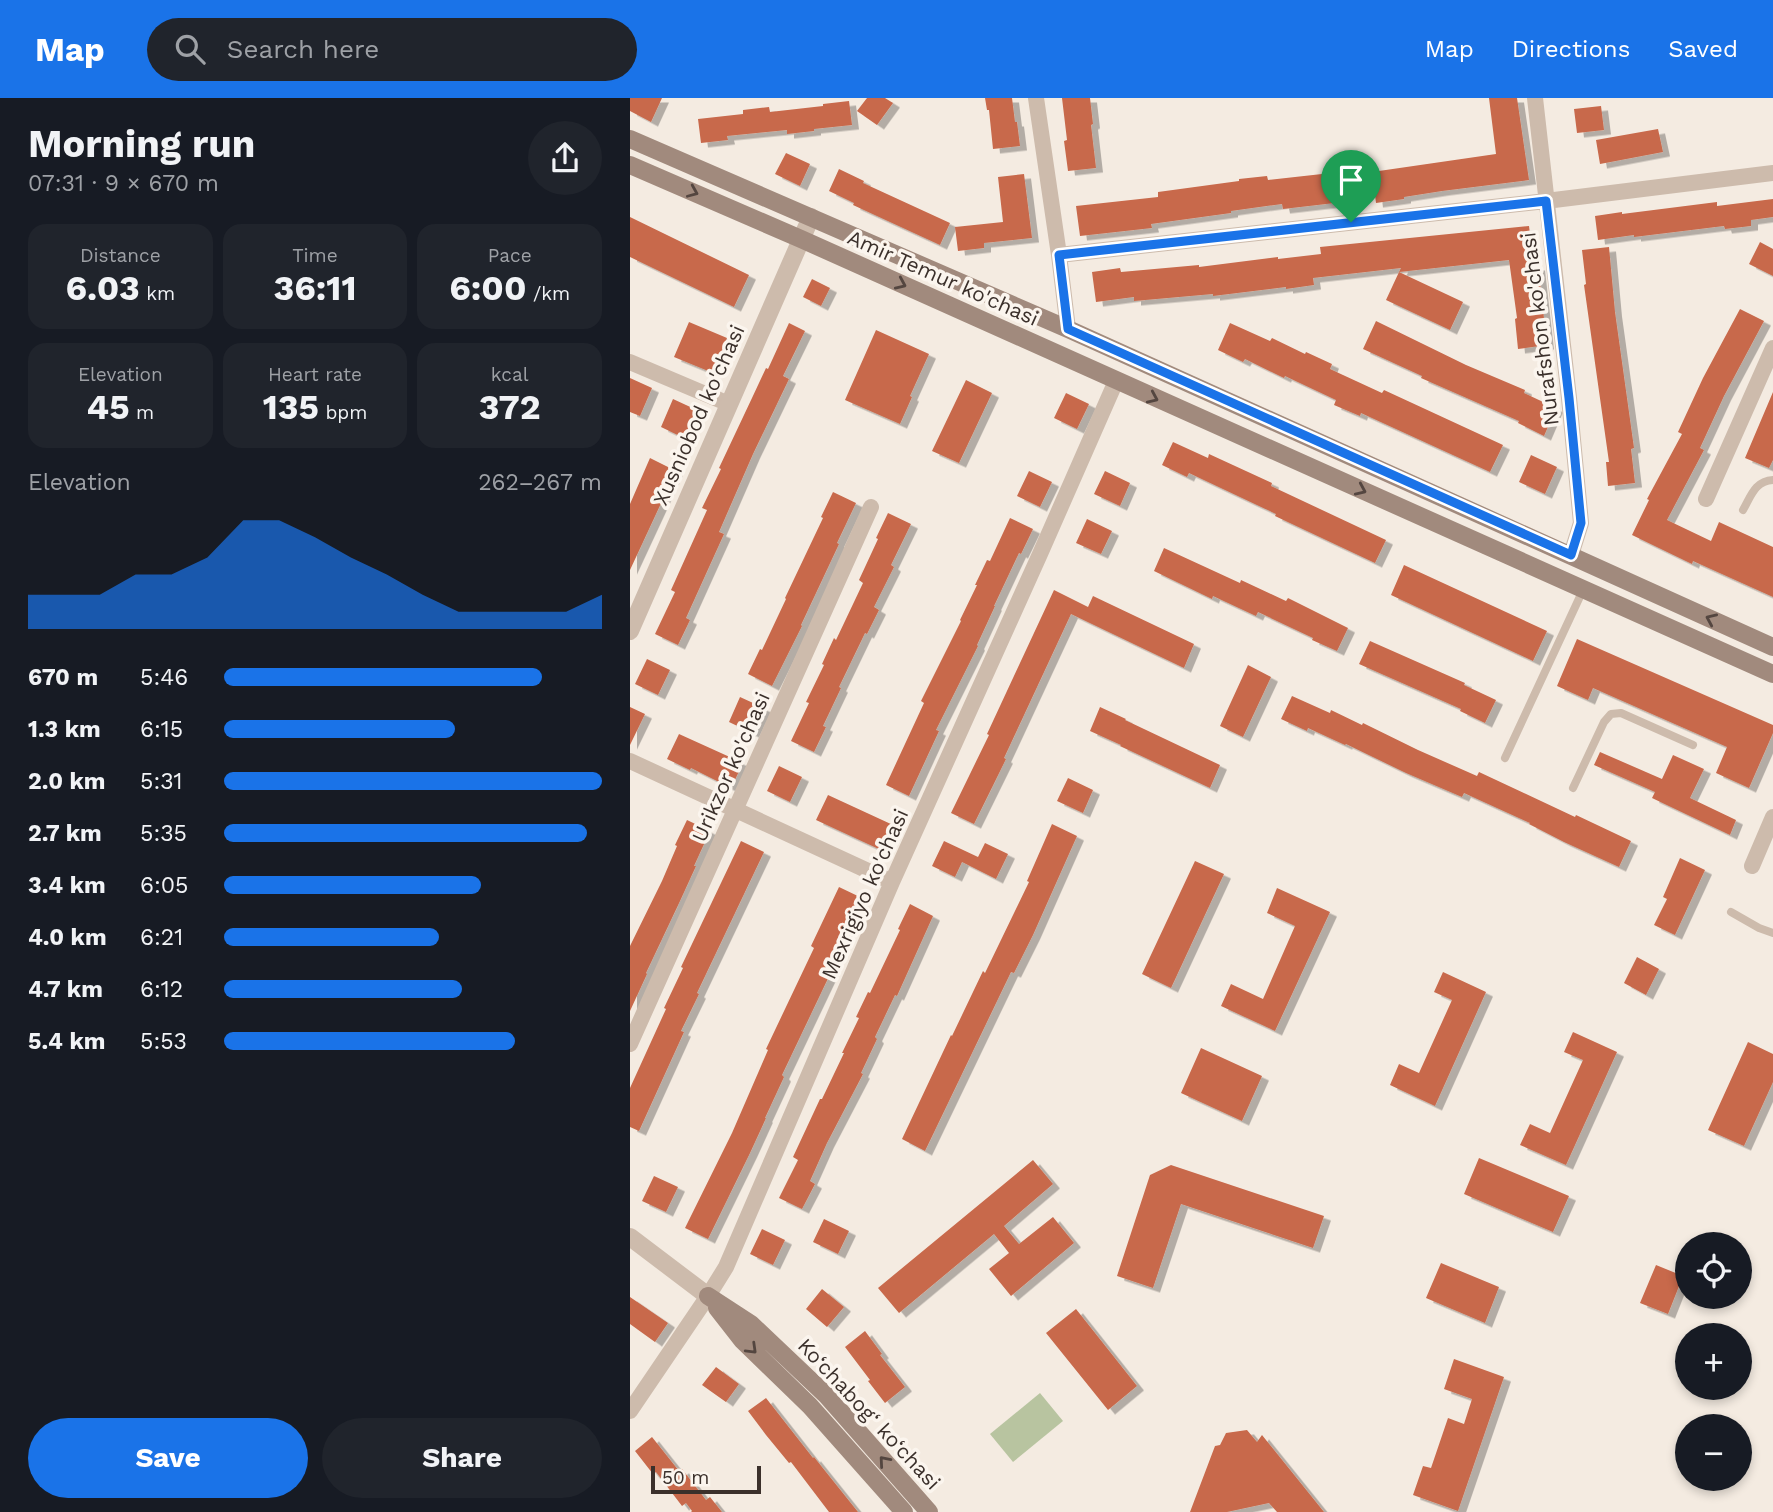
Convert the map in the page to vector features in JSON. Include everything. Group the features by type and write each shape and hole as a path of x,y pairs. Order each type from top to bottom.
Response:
{"main road":[{"name":"Amir Temur ko'chasi","path":"630,139 1068,329 1773,647"},
{"name":"Amir Temur ko'chasi","path":"630,165 1773,674"},
{"name":"Ko‘chabog‘ ko‘chasi","path":"708,1296 742,1340 810,1406 904,1512"},
{"name":"Ko‘chabog‘ ko‘chasi","path":"708,1296 751,1324 827,1396 929,1512"}],"street":[{"path":"1036,98 1068,329"},
{"name":"Nurafshon ko'chasi","path":"1535,98 1581,523 1571,555"},
{"path":"1059,255 1773,173"},
{"name":"Xusniobod ko'chasi","path":"630,631 811,218"},
{"path":"1706,499 1773,348"},
{"path":"630,362 729,404"},
{"name":"Mexrigiyo ko'chasi","path":"630,1411 726,1267 892,882 1116,381"},
{"name":"Urikzor ko'chasi","path":"630,1044 871,508"},
{"path":"630,761 892,882"},
{"path":"1752,866 1773,817"},
{"name":"Ko‘chabog‘ ko‘chasi","path":"630,1237 708,1296"}],"lane":[{"path":"1743,510 1756,485 1773,480"},
{"path":"1505,758 1583,590"},
{"path":"1573,788 1604,722 1611,714 1621,713 1693,745"},
{"path":"1731,912 1773,933"}],"green space":[{"path":"1040,1393 1063,1421 1013,1462 990,1434"}],"building":[{"path":"630,98 662,98 651,122 630,111"},
{"path":"867,98 885,98 893,103 877,125 857,111"},
{"path":"985,98 1012,98 1020,146 993,149"},
{"path":"1062,98 1090,98 1096,168 1068,171"},
{"path":"1489,98 1517,98 1529,180 1376,203 1372,172 1496,154"},
{"path":"849,101 852,125 787,134 787,130 727,136 728,140 701,143 698,119 743,114 743,110 769,107 770,112"},
{"path":"1601,106 1604,130 1577,133 1574,109"},
{"path":"1658,129 1663,152 1600,164 1596,140"},
{"path":"786,153 810,164 800,186 775,174"},
{"path":"839,169 950,223 940,245 829,191"},
{"path":"1349,171 1352,201 1283,209 1282,204 1151,224 1152,228 1080,236 1076,206 1158,197 1158,192 1239,179 1267,176 1268,180"},
{"path":"1024,174 1032,238 984,243 984,248 958,251 955,227 1003,222 998,177"},
{"path":"1773,199 1773,217 1751,220 1751,226 1725,229 1724,226 1598,240 1595,216 1717,202 1717,206"},
{"path":"630,217 749,275 734,307 630,257"},
{"path":"1529,226 1534,266 1538,266 1547,345 1518,349 1517,318 1509,260 1313,278 1314,285 1286,289 1134,301 1134,297 1096,302 1092,272 1120,268 1121,272 1199,267 1278,259 1321,254 1320,247"},
{"path":"1760,242 1773,249 1773,276 1749,264"},
{"path":"1609,247 1634,448 1631,449 1635,483 1608,486 1606,462 1609,462 1584,285 1582,250"},
{"path":"1399,272 1463,302 1450,330 1386,300"},
{"path":"812,279 830,288 821,306 803,297"},
{"path":"1740,309 1764,321 1724,396 1700,448 1704,450 1667,520 1711,541 1719,522 1773,547 1773,597 1693,561 1692,564 1632,535 1649,500 1647,499 1682,434 1678,432 1703,378"},
{"path":"1376,321 1466,365 1525,390 1524,393 1556,408 1544,436 1518,423 1519,421 1363,349"},
{"path":"689,322 727,338 713,373 674,357"},
{"path":"789,323 805,331 783,376 789,379 719,532 724,534 686,618 690,620 678,645 655,634 675,592 671,590 707,510 702,508 721,469 719,468"},
{"path":"1230,323 1270,341 1272,338 1305,354 1306,352 1332,364 1330,369 1382,393 1384,390 1503,445 1490,472 1361,413 1360,416 1334,405 1336,400 1285,376 1284,378 1245,359 1243,362 1218,350"},
{"path":"876,330 929,354 900,424 845,400"},
{"path":"630,378 652,388 640,416 630,412"},
{"path":"966,380 992,393 959,463 932,451"},
{"path":"1773,392 1773,460 1769,468 1745,458"},
{"path":"1066,393 1089,404 1077,429 1054,418"},
{"path":"673,399 699,411 686,439 661,427"},
{"path":"1173,442 1208,458 1209,454 1386,540 1375,563 1189,473 1187,477 1162,465"},
{"path":"1531,455 1557,467 1545,494 1519,482"},
{"path":"650,458 676,471 630,570 630,504"},
{"path":"1029,471 1052,482 1040,507 1017,496"},
{"path":"1105,471 1130,483 1120,506 1094,494"},
{"path":"833,492 856,503 802,626 772,686 748,674 786,599"},
{"path":"888,513 911,524 874,607 879,610 839,687 841,688 823,726 826,727 814,752 791,741 809,703 806,702 824,665 822,664 863,583 859,580"},
{"path":"1010,518 1033,529 1021,554 1019,553 978,646 936,730 939,731 909,796 886,785 924,703 921,701 961,621 987,560 990,561"},
{"path":"1087,519 1112,531 1101,554 1076,543"},
{"path":"1164,548 1240,583 1241,580 1286,601 1288,598 1348,628 1337,651 1258,612 1256,616 1213,596 1212,599 1154,571"},
{"path":"1404,565 1547,631 1533,661 1391,595"},
{"path":"1054,590 1088,607 1093,596 1194,644 1184,668 1071,614 974,824 951,813"},
{"path":"1577,639 1773,725 1773,733 1749,788 1716,773 1727,747 1593,688 1588,700 1557,686"},
{"path":"1370,641 1465,683 1464,685 1496,700 1485,723 1460,711 1461,709 1359,664"},
{"path":"647,659 670,670 658,695 635,684"},
{"path":"1248,665 1271,677 1243,737 1220,726"},
{"path":"1292,696 1330,713 1331,710 1362,725 1363,723 1477,776 1479,772 1631,841 1619,867 1464,793 1462,797 1346,744 1281,719"},
{"path":"740,697 764,708 752,733 729,722"},
{"path":"630,707 645,714 630,745"},
{"path":"1100,707 1220,765 1210,788 1090,731"},
{"path":"679,734 743,763 731,788 667,759"},
{"path":"1600,752 1662,779 1673,755 1704,769 1690,798 1736,820 1730,835 1652,798 1655,792 1594,765"},
{"path":"779,766 802,777 790,802 767,791"},
{"path":"1068,778 1093,790 1083,813 1057,801"},
{"path":"828,795 893,825 881,850 816,820"},
{"path":"687,820 710,831 630,1011 630,946 662,881"},
{"path":"1052,824 1077,836 1033,935 1014,973 1011,972 925,1151 902,1139 951,1035 983,971 985,973 1029,882 1027,881"},
{"path":"741,841 764,852 697,993 699,994 681,1031 684,1032 639,1131 630,1127 630,1088 666,1009 664,1008 683,968 681,967"},
{"path":"944,841 978,857 985,843 1008,854 996,879 962,862 955,877 932,866"},
{"path":"1680,858 1705,870 1675,935 1654,925 1667,899 1663,897"},
{"path":"1195,861 1224,874 1171,988 1142,974"},
{"path":"839,887 862,898 829,969 832,970 782,1075 784,1077 766,1118 708,1239 685,1228 732,1133 768,1050 766,1049 814,948 811,946"},
{"path":"1277,888 1330,912 1275,1031 1221,1006 1231,984 1263,999 1295,926 1267,913"},
{"path":"910,904 933,916 897,996 895,995 875,1037 877,1039 861,1073 863,1074 810,1181 815,1184 802,1209 779,1198 798,1160 793,1157 844,1053 859,1018 856,1017 868,992 870,993"},
{"path":"1637,957 1659,969 1646,995 1624,983"},
{"path":"1443,972 1486,992 1435,1106 1390,1085 1399,1064 1419,1073 1452,1000 1434,992"},
{"path":"1573,1032 1617,1052 1566,1165 1520,1145 1530,1124 1550,1133 1583,1060 1564,1052"},
{"path":"1748,1042 1773,1054 1773,1082 1744,1146 1708,1130"},
{"path":"1201,1048 1262,1076 1242,1121 1181,1093"},
{"path":"1479,1158 1569,1196 1553,1232 1464,1194"},
{"path":"1033,1160 1053,1184 1004,1226 1019,1244 1053,1217 1074,1243 1011,1296 989,1269 1009,1253 994,1234 899,1313 878,1288"},
{"path":"1171,1165 1324,1216 1313,1248 1181,1204 1153,1288 1117,1276 1150,1175"},
{"path":"654,1176 678,1187 666,1212 642,1201"},
{"path":"824,1219 849,1231 838,1254 813,1242"},
{"path":"762,1229 785,1240 773,1265 750,1254"},
{"path":"1441,1263 1499,1287 1485,1323 1426,1298"},
{"path":"1656,1265 1675,1273 1675,1296 1668,1314 1640,1303"},
{"path":"822,1289 844,1307 827,1327 806,1309"},
{"path":"630,1297 668,1323 655,1342 630,1324"},
{"path":"1076,1309 1137,1386 1108,1410 1046,1333"},
{"path":"865,1331 905,1387 885,1403 845,1347"},
{"path":"1454,1359 1504,1377 1458,1511 1413,1495 1423,1466 1431,1468 1448,1418 1464,1424 1472,1399 1444,1389"},
{"path":"716,1367 739,1384 726,1402 702,1385"},
{"path":"766,1398 858,1512 829,1512 791,1462 789,1463 766,1435 748,1411"},
{"path":"1247,1430 1257,1442 1262,1435 1324,1512 1277,1512 1269,1503 1227,1512 1190,1512 1215,1446 1220,1445 1226,1433"},
{"path":"652,1437 706,1500 710,1497 722,1512 691,1512 686,1503 682,1506 656,1472 653,1474 635,1451"}],"route":[{"path":"1546,201 1581,523 1571,555 1068,329 1059,255 1351,222 1546,201"}]}
